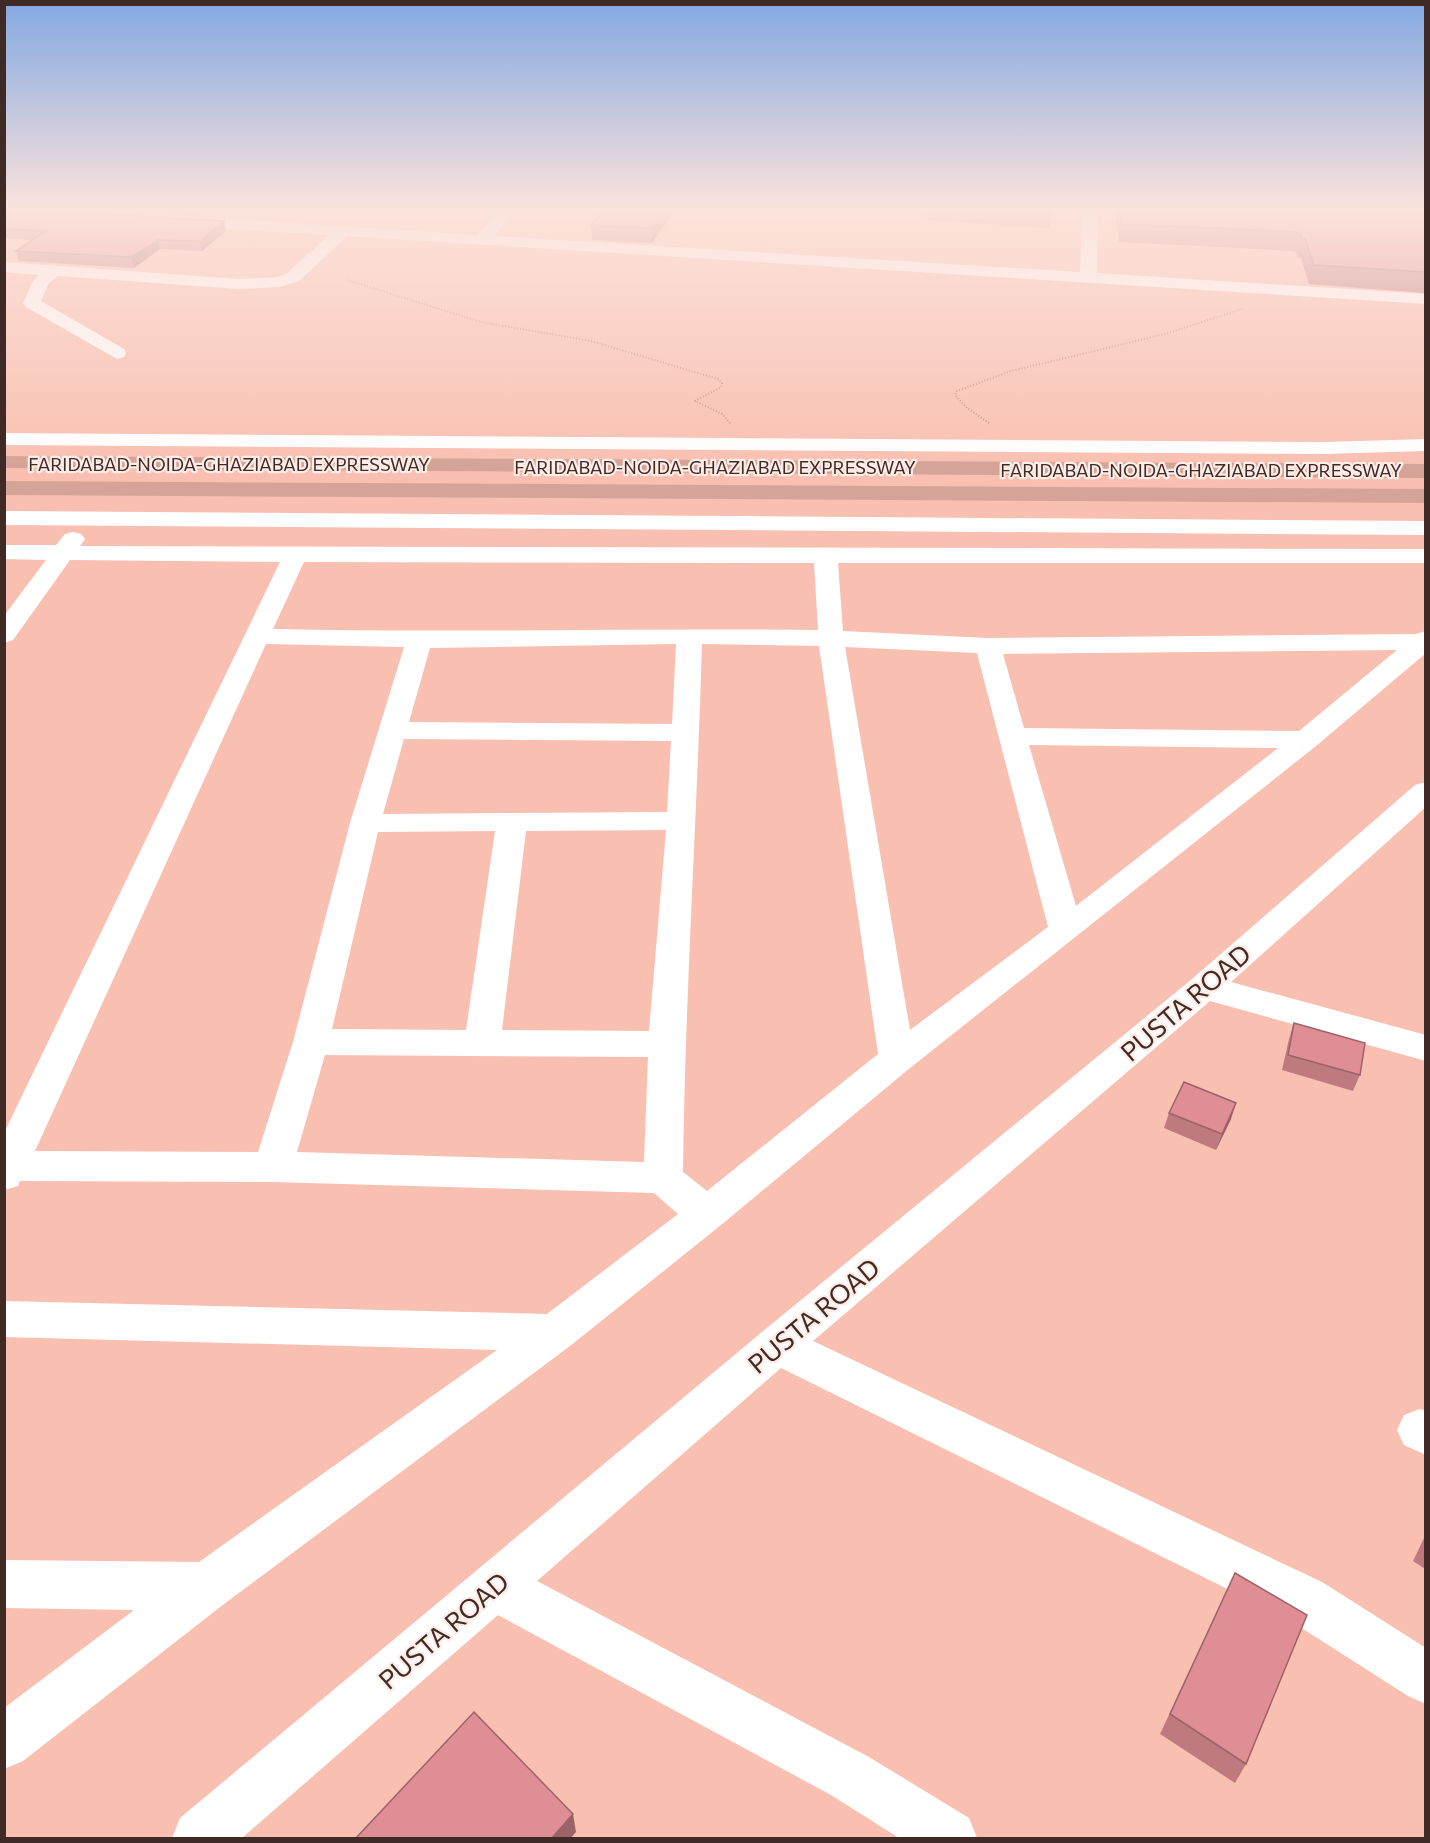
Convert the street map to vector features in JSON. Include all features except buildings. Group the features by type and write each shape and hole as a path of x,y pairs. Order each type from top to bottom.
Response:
{"main road":[{"path":"1379,447 1425,470"},
{"name":"FARIDABAD-NOIDA-GHAZIABAD EXPRESSWAY","path":"4,462 1425,470"},
{"name":"FARIDABAD-NOIDA-GHAZIABAD EXPRESSWAY","path":"4,488 1425,496"}],"street":[{"path":"36,294 32,303 117,353"},
{"path":"1340,294 1425,299"},
{"path":"4,439 1379,447 1425,445"},
{"path":"4,518 1425,528"},
{"path":"4,635 87,519"},
{"path":"4,552 296,555 1425,556"},
{"path":"296,555 7,1170 273,1167 663,1178 707,1214"},
{"path":"825,555 831,638 897,1059"},
{"path":"258,636 418,640 689,636 831,638 988,646 1423,640"},
{"path":"663,1178 666,1044 682,821 683,733 689,636"},
{"path":"273,1167 311,1042 365,823 418,640"},
{"path":"4,1742 206,1587 555,1333 707,1214 897,1059 1066,930 1306,740 1423,640"},
{"path":"988,646 1066,930"},
{"path":"391,730 683,733"},
{"path":"1011,736 1306,740"},
{"name":"PUSTA ROAD","path":"200,1839 777,1345 1204,987 1425,791"},
{"path":"365,823 682,821"},
{"path":"482,1045 512,822"},
{"path":"1204,987 1425,1048"},
{"path":"311,1042 482,1045 666,1044"},
{"path":"4,1319 555,1333"},
{"path":"777,1345 1304,1600 1425,1678"},
{"path":"4,1584 206,1587"},
{"path":"495,1586 850,1776 949,1839"}],"path":[{"path":"392,294 482,322 591,341 718,379 722,383 721,387 698,397 695,401 722,414 734,427"},
{"path":"991,425 967,408 955,395 957,391 1011,371 1165,334 1273,301 1272,294"}]}
